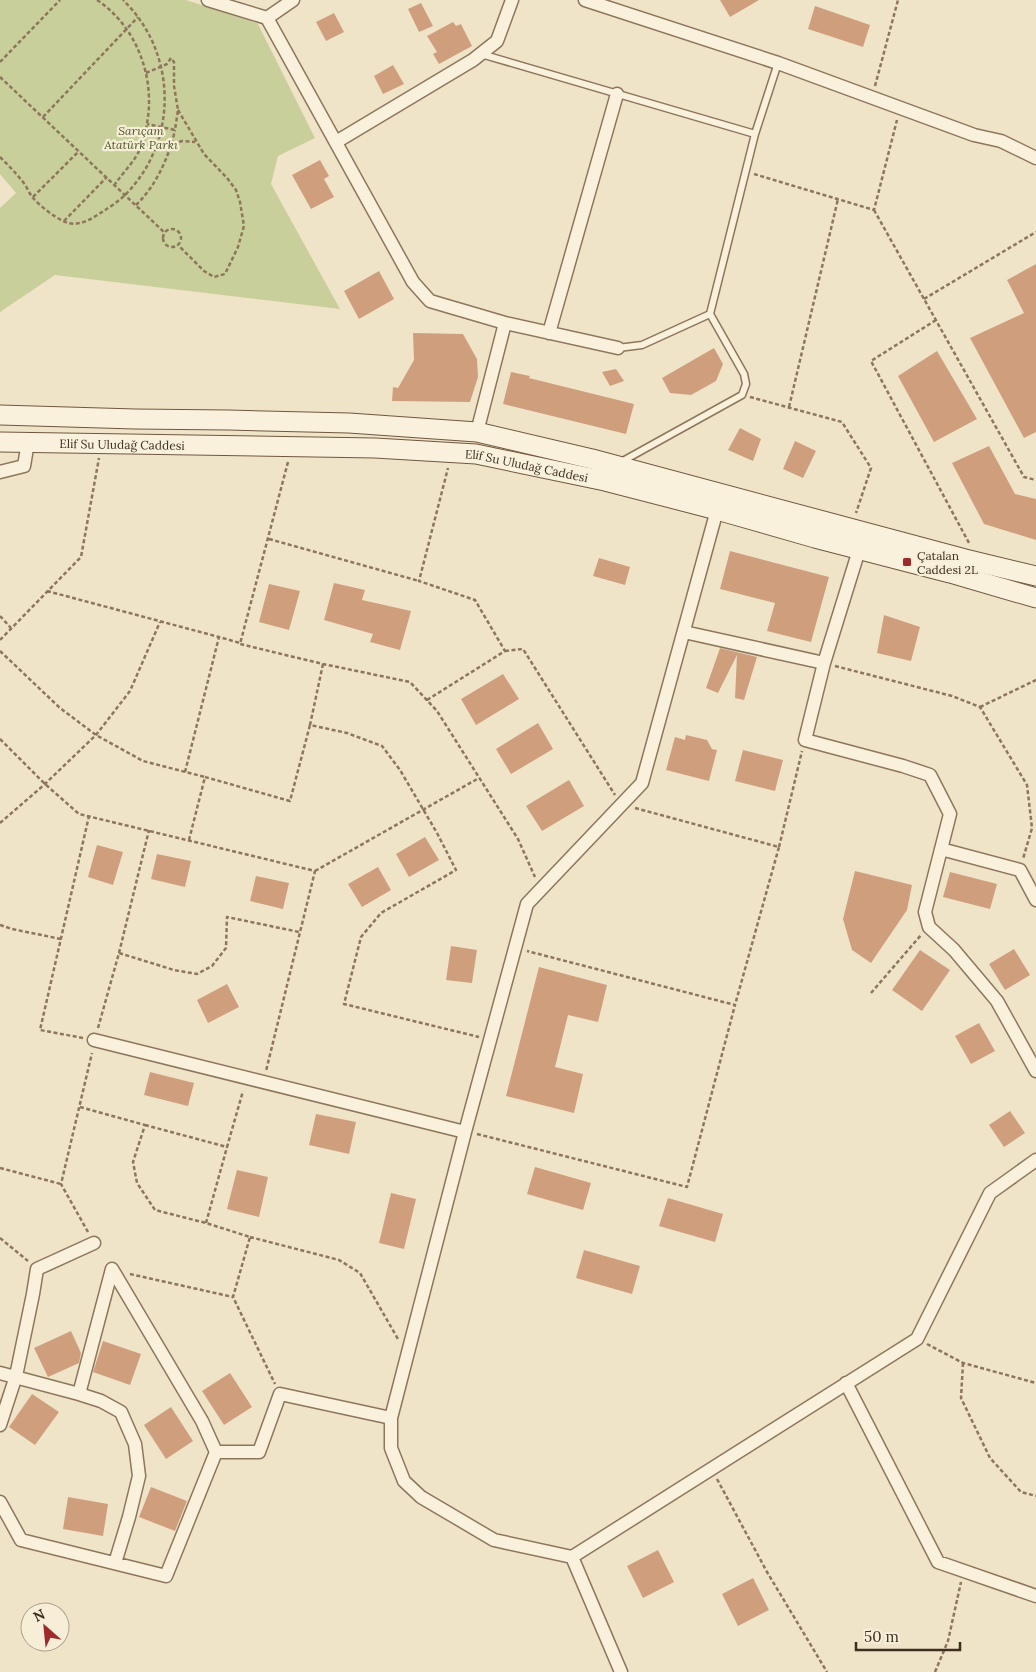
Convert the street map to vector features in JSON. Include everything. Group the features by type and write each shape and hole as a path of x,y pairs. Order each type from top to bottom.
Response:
{"main road":[{"name":"Elif Su Uludağ Caddesi","path":"0,414 88,418 339,423 478,432 616,465 1036,576"},
{"name":"Elif Su Uludağ Caddesi","path":"0,442 375,448 476,454 595,479 717,510 1036,598"}],"street":[{"path":"208,0 267,18 413,282 430,301 504,323 618,348"},
{"path":"267,18 293,0"},
{"path":"336,142 473,60 497,41 512,0"},
{"path":"585,0 778,63 974,135 1001,141 1036,158"},
{"path":"549,333 617,94"},
{"path":"478,432 504,323"},
{"path":"0,472 24,466 28,442"},
{"path":"717,510 642,783 527,904 391,1418 391,1448 404,1482 421,1497 494,1540 572,1557 917,1339 990,1192 1036,1160"},
{"path":"859,550 824,663 805,740 930,775 950,814 924,912 929,927 954,950 997,1001 1036,1071"},
{"path":"684,632 824,663"},
{"path":"941,849 1020,870 1036,900"},
{"path":"94,1040 466,1132"},
{"path":"0,1425 16,1376 37,1269 94,1243"},
{"path":"79,1394 112,1270"},
{"path":"0,1502 21,1540 166,1576 216,1452 202,1421 112,1270"},
{"path":"0,1373 102,1401 121,1412 135,1444 139,1476 115,1563"},
{"path":"846,1384 938,1562 1036,1596"},
{"path":"216,1452 259,1452 280,1394 391,1418"},
{"path":"572,1557 621,1672"}],"lane":[{"path":"480,54 755,134"},
{"path":"616,465 742,395 746,384 744,374 710,314 755,134 778,63"},
{"path":"618,348 642,345 710,314"}],"path":[{"path":"0,62 60,0"},
{"path":"97,0 111,9 137,44 148,79 149,116 139,152 115,184"},
{"path":"0,157 25,184 33,197 64,221 77,224 92,218 125,194 141,176 150,160 162,127 165,95 161,66 155,46 138,17 122,0"},
{"path":"872,98 898,0"},
{"path":"43,117 138,17"},
{"path":"136,206 143,199 160,171 172,144 178,110 174,86 174,62 171,58 167,64 146,72"},
{"path":"0,77 165,233"},
{"path":"900,108 874,210 1024,477 1036,480"},
{"path":"178,110 195,142 236,190 244,226 238,248 225,274 214,277 204,271 178,245"},
{"path":"147,124 175,130"},
{"path":"172,144 182,141 195,142"},
{"path":"33,197 79,151"},
{"path":"746,172 874,210"},
{"path":"64,221 107,177"},
{"path":"788,407 838,199"},
{"path":"173,229 178,232 181,237 178,245 173,247 165,244 163,239 165,233 173,229"},
{"path":"924,300 1036,232"},
{"path":"936,320 871,361 979,562"},
{"path":"742,395 842,422 871,468 851,528"},
{"path":"0,640 81,557 102,444"},
{"path":"240,644 292,446"},
{"path":"418,581 452,452"},
{"path":"268,538 418,581 475,600 505,650"},
{"path":"47,591 240,644 410,682 437,711 518,839 541,890"},
{"path":"0,616 11,628"},
{"path":"0,823 45,784 96,735 130,690 160,622"},
{"path":"185,772 219,637"},
{"path":"427,700 505,650 523,649 621,805 779,847"},
{"path":"0,651 60,708 96,735 142,761 290,801 310,725 323,664"},
{"path":"824,663 952,696 980,707 1027,785 1032,828 1020,870"},
{"path":"980,707 1036,680"},
{"path":"310,725 347,733 382,746 400,770 424,810 456,870 381,913 360,937 344,1004 490,1040"},
{"path":"0,739 45,784 79,814 315,870 479,778"},
{"path":"466,1132 687,1187 779,847 805,740"},
{"path":"189,840 205,777"},
{"path":"89,816 40,1030 94,1040"},
{"path":"94,1243 61,1184 94,1040 119,953 149,830"},
{"path":"263,1082 315,870"},
{"path":"119,953 174,970 197,974 212,966 226,948 227,917 299,932"},
{"path":"0,925 61,939"},
{"path":"871,993 929,927"},
{"path":"515,948 735,1006"},
{"path":"206,1223 247,1078"},
{"path":"79,1107 227,1147"},
{"path":"145,1125 134,1162 137,1183 154,1210 339,1260 360,1273 407,1356"},
{"path":"0,1168 61,1184"},
{"path":"250,1237 233,1297 280,1394"},
{"path":"0,1238 37,1269"},
{"path":"112,1270 233,1297"},
{"path":"917,1339 963,1363 1036,1383"},
{"path":"963,1363 961,1398 990,1458 1021,1492 1036,1496"},
{"path":"712,1469 767,1572 827,1672"},
{"path":"935,1672 948,1640 964,1571"}],"green space":[{"name":"Sarıçam Atatürk Parkı","path":"0,0 186,0 258,24 315,138 278,156 271,184 340,309 55,275 0,312 0,208 16,193 0,174"}],"building":[{"path":"720,0 759,0 730,17"},
{"path":"421,3 433,26 419,32 408,9"},
{"path":"815,6 870,25 863,47 808,29"},
{"path":"334,13 344,32 326,41 316,22"},
{"path":"453,22 456,26 461,24 472,46 439,64 433,54 437,52 427,36"},
{"path":"393,65 404,84 383,94 374,76"},
{"path":"320,160 329,176 324,179 334,197 311,209 292,175"},
{"path":"1036,264 1036,432 1024,438 970,338 1024,313 1007,280"},
{"path":"379,271 394,299 359,319 344,291"},
{"path":"413,333 463,334 477,359 478,377 470,402 392,401 393,387 398,388 414,360"},
{"path":"714,348 723,364 716,381 691,395 670,393 662,378"},
{"path":"937,351 977,419 934,442 898,376"},
{"path":"616,369 624,381 610,386 602,372"},
{"path":"511,372 634,404 626,434 503,404"},
{"path":"740,428 761,439 753,461 728,450"},
{"path":"795,441 816,451 803,478 783,469"},
{"path":"989,446 1015,494 1036,499 1036,540 984,524 952,463"},
{"path":"730,551 829,577 811,642 767,631 775,603 720,589"},
{"path":"599,558 630,567 625,585 593,576"},
{"path":"334,583 365,590 362,600 411,611 400,650 370,642 373,634 324,620"},
{"path":"269,584 300,591 289,630 259,622"},
{"path":"884,615 920,627 911,661 877,653"},
{"path":"720,648 757,657 744,700 735,698 737,655 718,693 706,688"},
{"path":"503,674 519,699 476,725 461,699"},
{"path":"538,723 553,749 511,774 496,749"},
{"path":"686,735 707,740 712,749 717,750 709,781 666,770 675,737 685,740"},
{"path":"743,750 783,760 775,791 735,781"},
{"path":"569,780 584,806 542,831 526,806"},
{"path":"425,837 439,860 409,877 396,854"},
{"path":"97,845 123,852 113,885 88,877"},
{"path":"157,854 191,861 185,887 151,879"},
{"path":"378,867 391,890 362,907 348,884"},
{"path":"855,871 912,885 907,910 871,963 852,950 843,919"},
{"path":"950,872 997,884 990,909 943,897"},
{"path":"256,876 289,883 283,909 250,901"},
{"path":"451,946 477,950 472,983 446,980"},
{"path":"1014,949 1030,975 1005,990 989,964"},
{"path":"920,950 950,970 922,1011 892,990"},
{"path":"539,967 607,985 598,1022 568,1015 555,1067 583,1074 574,1113 506,1096"},
{"path":"227,984 239,1007 208,1023 197,1000"},
{"path":"979,1023 995,1051 971,1064 955,1036"},
{"path":"150,1072 194,1083 188,1106 144,1095"},
{"path":"1010,1111 1025,1133 1004,1147 989,1125"},
{"path":"316,1114 356,1122 349,1154 309,1145"},
{"path":"535,1167 591,1183 583,1210 527,1194"},
{"path":"237,1170 268,1177 259,1217 227,1209"},
{"path":"391,1193 416,1199 404,1249 379,1243"},
{"path":"668,1198 723,1214 715,1242 659,1226"},
{"path":"584,1250 640,1266 632,1294 576,1278"},
{"path":"71,1331 81,1353 79,1363 48,1377 34,1348"},
{"path":"103,1341 141,1354 130,1385 93,1372"},
{"path":"230,1373 252,1407 224,1425 202,1391"},
{"path":"32,1394 59,1412 35,1445 9,1427"},
{"path":"171,1407 193,1441 166,1459 144,1425"},
{"path":"151,1487 187,1501 175,1531 139,1517"},
{"path":"68,1497 108,1504 103,1536 63,1529"},
{"path":"658,1550 674,1582 643,1598 627,1566"},
{"path":"753,1578 769,1610 738,1626 722,1594"}],"place":[{"name":"Çatalan Caddesi 2L","path":"907,562"}]}
